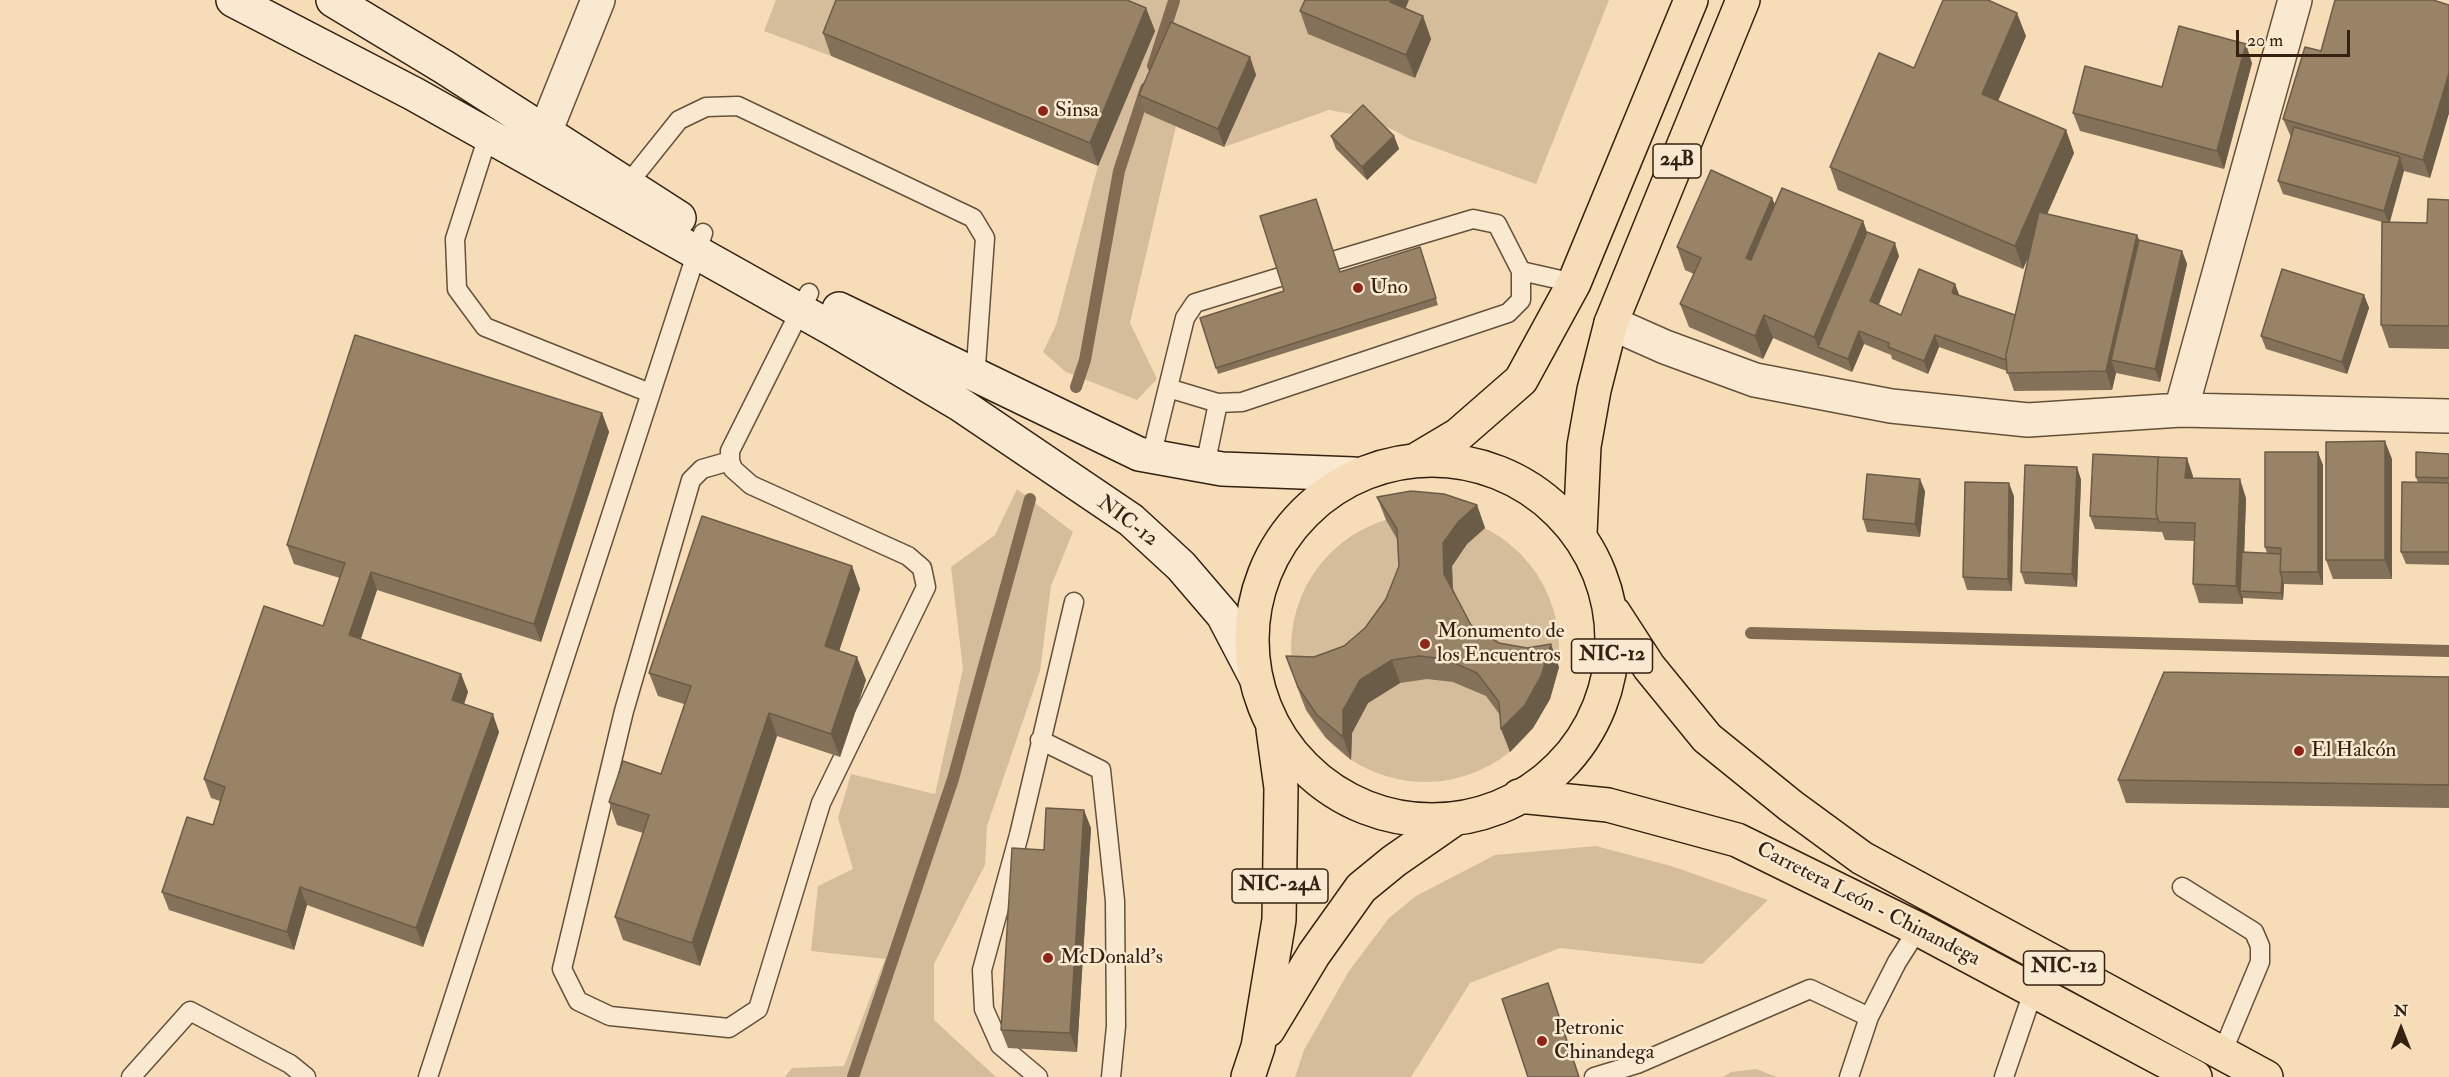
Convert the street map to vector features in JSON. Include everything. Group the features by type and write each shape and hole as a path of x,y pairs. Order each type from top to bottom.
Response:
{"highway":[{"name":"24B","path":"1416,460 1458,435 1521,380 1575,283 1691,0"},
{"name":"24B","path":"1580,534 1584,446 1594,390 1611,323 1743,0"},
{"name":"NIC-12","path":"1416,460 1493,470 1542,496 1580,534 1614,613 1607,695 1581,746 1519,796 1453,820 1412,820 1389,815 1342,796 1302,765 1273,724 1255,676 1253,622 1266,570 1294,524 1321,491 1354,474 1416,460"},
{"name":"Carretera León - Chinandega","path":"1614,613 1649,667 1707,738 1791,806 1844,845 1872,864 2266,1077"},
{"name":"NIC-24A","path":"1253,1062 1279,920 1281,788 1273,724"},
{"name":"Carretera León - Chinandega","path":"1519,796 1608,805 1737,840 2034,989 2195,1077"},
{"name":"NIC-24A","path":"1253,1062 1314,954 1361,888 1394,861 1453,820"}],"street":[{"path":"232,0 533,161 619,196 804,302 976,377 1138,454 1205,466 1354,474"},
{"path":"333,0 546,132 619,196"},
{"path":"533,161 598,0"},
{"path":"2181,410 2295,0"},
{"name":"NIC-12","path":"804,302 833,328 961,405 1131,520 1181,566 1223,615 1255,676"},
{"path":"1611,323 1665,347 1755,380 1891,406 2028,420 2181,410 2449,416"}],"lane":[{"path":"619,196 679,120 706,107 738,106 973,218 985,238 976,377 961,405"},
{"path":"488,135 455,239 458,289 485,327 650,393"},
{"path":"1168,388 1218,403 1242,402 1508,313 1521,300 1521,271 1497,224 1473,219 1336,260"},
{"path":"428,1077 699,243"},
{"path":"1521,271 1575,283"},
{"path":"1151,457 1185,318 1195,303 1280,277"},
{"path":"730,461 702,469 691,480 624,711 562,969 578,1001 610,1016 729,1028 758,1010 821,803 926,587 922,568 908,555 751,485 734,469 730,461 730,451 804,302"},
{"path":"1205,466 1218,403"},
{"path":"1038,1077 1000,1045 984,1010 982,970 1019,835 1074,602"},
{"path":"1040,740 1101,770 1115,901 1116,1026 1111,1077"},
{"path":"2182,887 2254,932 2260,946 2260,962 2222,1053"},
{"path":"1849,1077 1869,1017 1897,962 1918,929"},
{"path":"1594,1077 1637,1064 1810,989 1869,1017"},
{"path":"2004,1077 2034,989"},
{"path":"131,1077 190,1011 290,1064 306,1077"}],"shaded area":[{"path":"776,0 854,0 831,56 764,31"},
{"path":"1079,0 1322,0 1399,25 1409,0 1609,0 1536,184 1410,139 1368,117 1329,110 1224,147 1256,75 1145,113 1176,126 1130,323 1157,379 1137,400 1066,372 1043,352 1056,325 1098,166 1154,31"},
{"path":"1017,489 1073,532 1051,586 1040,671 987,826 985,865 934,964 934,1020 996,1077 785,1077 792,1068 844,1066 885,959 811,951 818,886 853,869 838,818 851,774 935,794 963,669 951,567 995,535"},
{"path":"1425,514 1451,517 1476,524 1499,537 1520,553 1536,574 1549,597 1556,622 1559,648 1556,674 1549,699 1536,722 1520,743 1499,759 1476,772 1451,779 1425,782 1399,779 1374,772 1351,759 1330,743 1314,722 1301,699 1294,674 1291,648 1294,622 1301,597 1314,574 1330,553 1351,537 1374,524 1399,517"},
{"path":"1596,846 1671,866 1768,900 1702,964 1560,948 1470,983 1411,1077 1295,1077 1304,1050 1349,971 1389,918 1416,896 1495,855"},
{"path":"1756,1069 1777,1077 1723,1077 1731,1072"}],"building":[{"name":"Sinsa","path":"836,0 1127,0 1146,8 1090,143 823,33"},
{"path":"1305,0 1391,0 1390,2 1423,16 1406,55 1300,11"},
{"path":"1943,0 1988,0 2017,13 1982,94 2066,130 2015,246 1830,167 1879,53 1914,68"},
{"path":"2335,0 2433,0 2449,5 2449,73 2423,160 2283,119 2305,47 2321,51"},
{"path":"1171,22 1250,57 1218,129 1139,95"},
{"path":"2179,26 2246,44 2217,151 2073,113 2085,66 2162,87"},
{"path":"1363,105 1394,136 1362,167 1331,136"},
{"path":"2294,127 2400,157 2384,211 2278,181"},
{"path":"1711,170 1772,198 1746,258 1751,260 1782,188 1863,221 1814,337 1764,315 1755,336 1680,304 1701,258 1677,247"},
{"name":"Uno","path":"1316,199 1340,272 1420,247 1436,298 1216,368 1200,318 1284,291 1260,216"},
{"path":"2428,199 2449,200 2449,326 2381,325 2382,222 2427,223"},
{"path":"2039,212 2137,235 2106,371 2007,373 2006,355"},
{"path":"1867,232 1895,243 1870,301 1901,315 1919,269 1955,284 1952,293 2015,315 2006,360 1935,335 1924,361 1888,347 1889,343 1859,331 1848,359 1818,347"},
{"path":"2139,240 2182,251 2155,369 2111,360"},
{"path":"2282,269 2364,295 2342,362 2261,336"},
{"path":"355,335 602,413 534,624 371,572 349,635 461,674 452,700 493,714 416,928 300,887 287,932 162,892 187,817 213,825 225,787 204,779 264,606 323,626 345,563 287,545"},
{"path":"2385,441 2385,560 2326,560 2326,442"},
{"path":"2265,452 2318,452 2318,572 2280,572 2281,548 2265,547"},
{"path":"2416,452 2449,454 2449,478 2416,477"},
{"path":"2093,454 2160,457 2158,457 2156,513 2158,519 2090,516"},
{"path":"2158,457 2187,458 2185,478 2240,479 2236,586 2193,584 2195,523 2159,522 2156,513"},
{"path":"2025,465 2077,467 2072,574 2021,572"},
{"path":"1867,474 1920,479 1915,524 1863,519"},
{"path":"1965,482 2009,483 2008,579 1963,577"},
{"path":"2402,482 2449,483 2449,552 2401,552"},
{"path":"1411,491 1444,494 1477,505 1459,521 1443,543 1444,574 1471,625 1499,643 1527,648 1551,644 1541,676 1525,705 1501,729 1499,702 1477,673 1445,659 1419,656 1392,660 1360,680 1343,710 1343,737 1317,715 1298,687 1286,656 1314,657 1344,646 1365,628 1386,599 1399,566 1397,529 1377,497"},
{"path":"702,516 852,566 825,646 857,657 831,734 769,713 692,943 615,917 649,815 609,802 623,761 661,774 691,686 649,673"},
{"path":"2242,552 2281,554 2281,593 2240,591"},
{"name":"El Halcón","path":"2164,672 2449,677 2449,785 2118,780"},
{"name":"McDonald's","path":"1046,808 1084,810 1070,1033 1001,1030 1012,848 1044,850"},
{"name":"Petronic Chinandega","path":"1548,983 1579,1077 1528,1077 1502,999"}],"waterway":[{"path":"1153,66 1174,1"},
{"path":"1076,387 1085,360 1119,171 1146,88"},
{"path":"853,1077 953,779 1030,499"},
{"path":"1751,633 2449,651"}],"place":[{"name":"Sinsa","path":"1043,111"},
{"name":"Uno","path":"1358,288"},
{"name":"Monumento de los Encuentros","path":"1425,644"},
{"name":"El Halcón","path":"2299,751"},
{"name":"McDonald's","path":"1048,958"},
{"name":"Petronic Chinandega","path":"1542,1041"}]}
